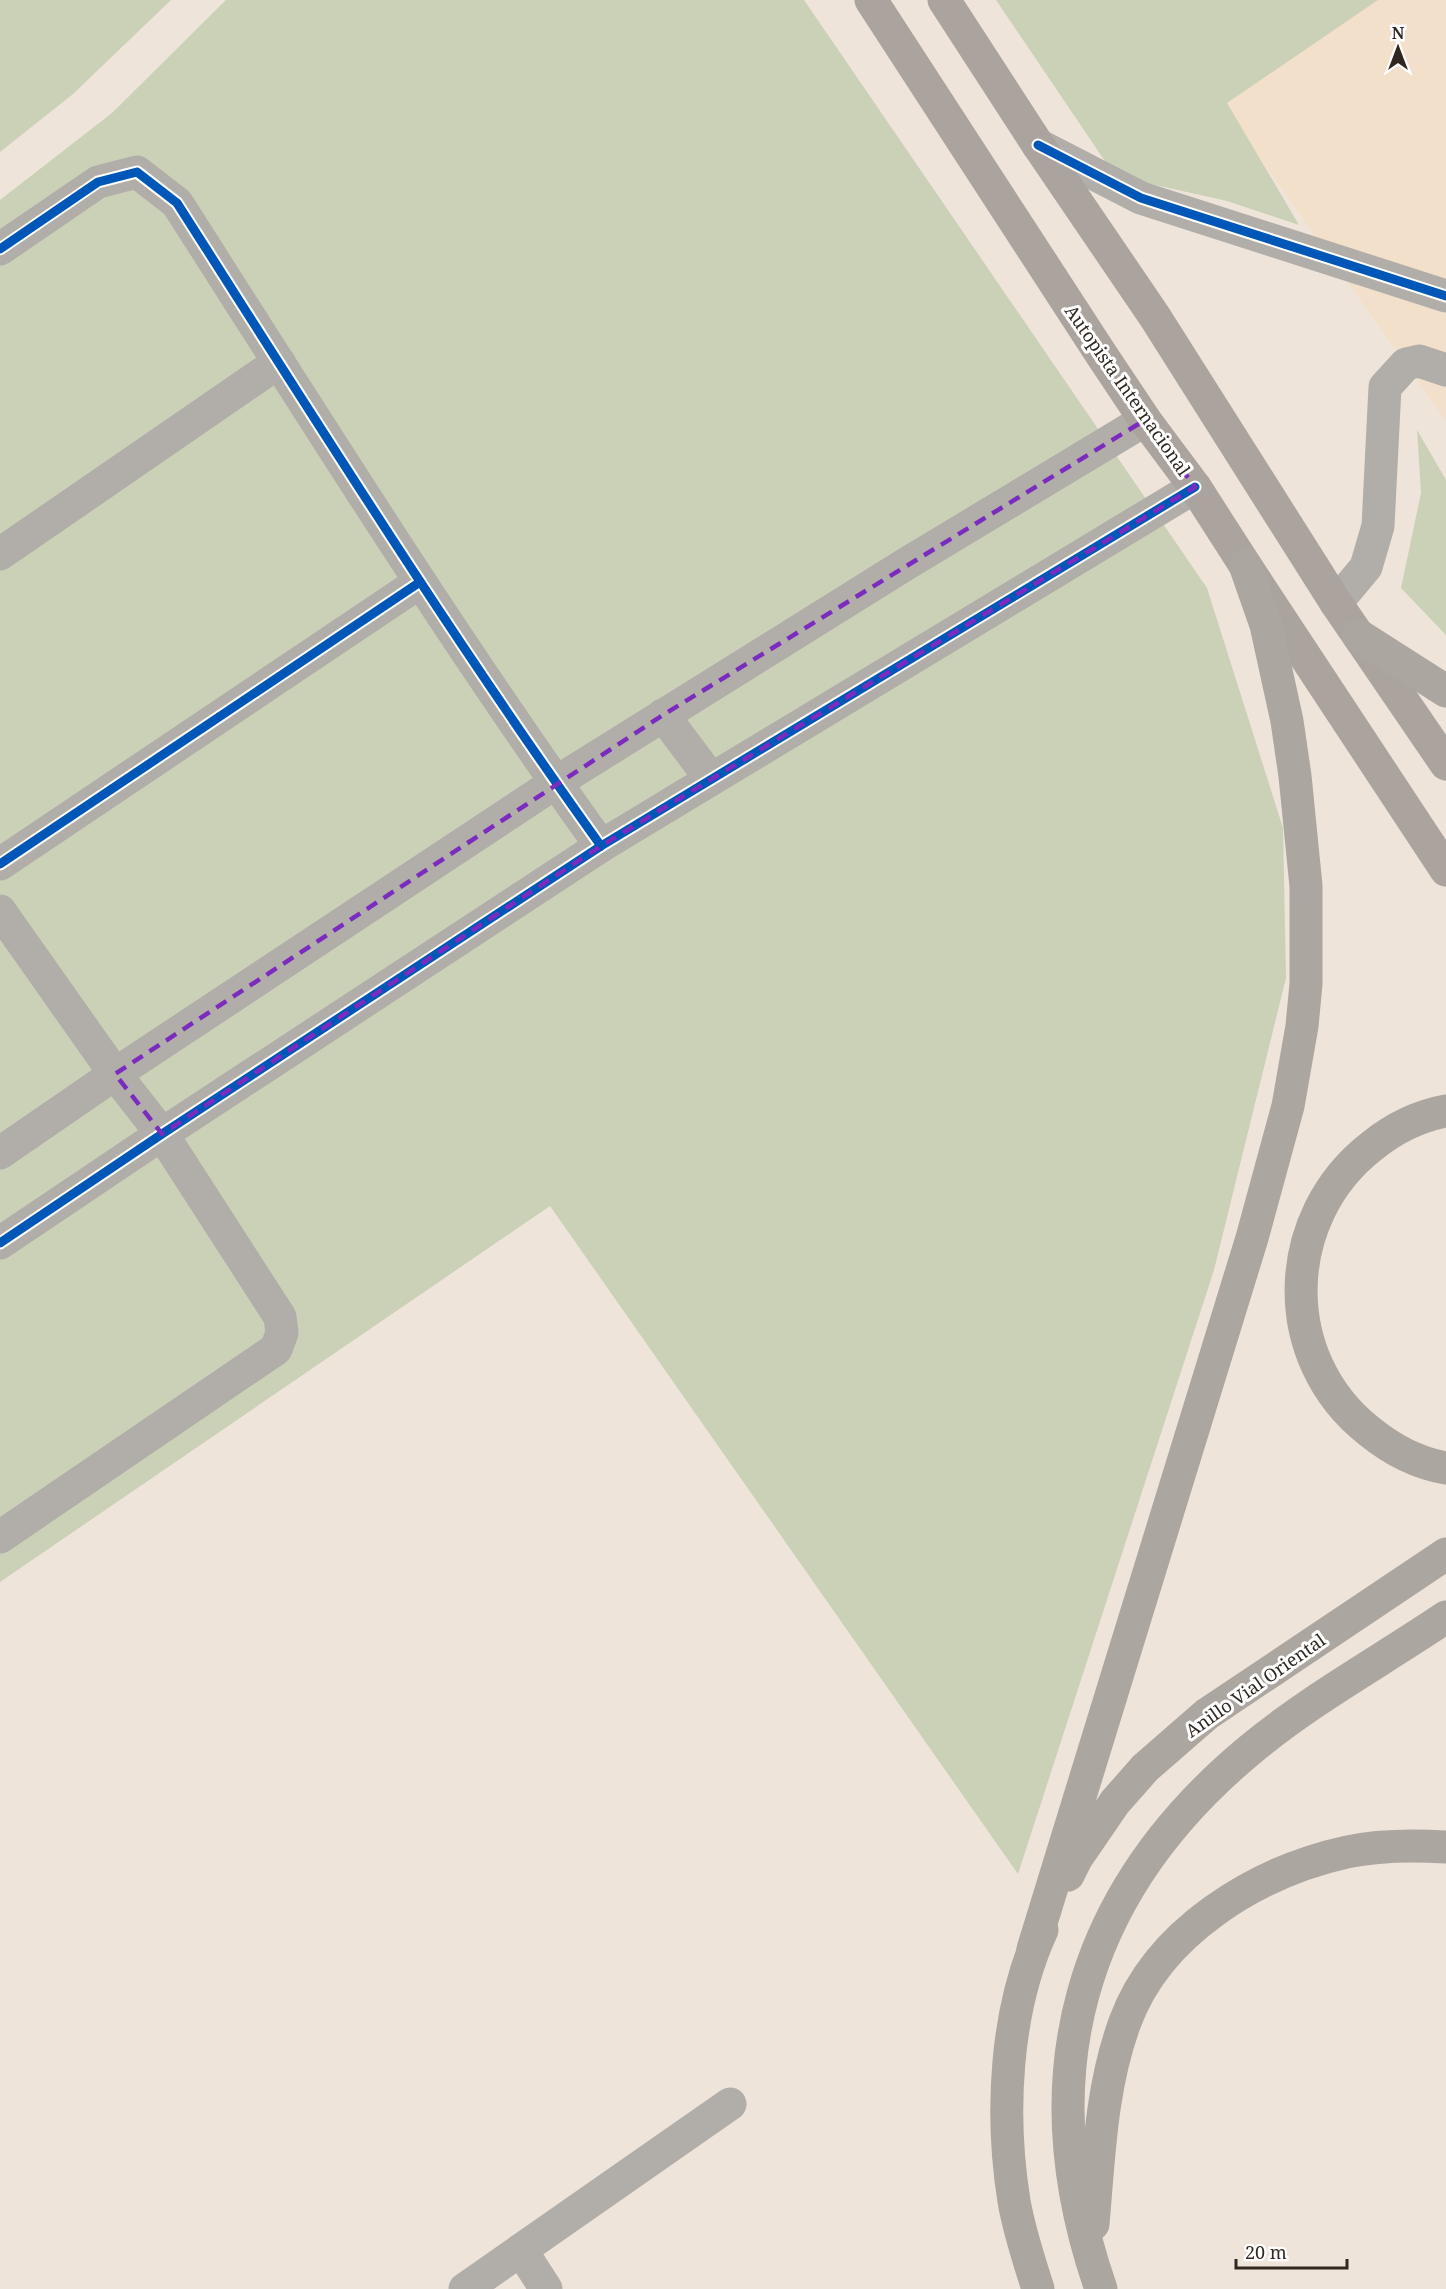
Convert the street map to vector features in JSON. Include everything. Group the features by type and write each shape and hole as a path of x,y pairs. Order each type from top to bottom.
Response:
{"highway":[{"path":"1033,1949 1252,1238 1288,1106 1302,1026 1306,984 1306,886 1295,776 1287,722 1266,625 1245,565"},
{"path":"1358,635 1446,691"},
{"path":"1446,1111 1409,1123 1383,1137 1359,1156 1339,1178 1310,1230 1303,1259 1301,1288 1302,1318 1310,1347 1322,1375 1338,1400 1358,1422 1381,1441 1407,1455 1446,1468"},
{"name":"Anillo Vial Oriental","path":"1038,2289 1024,2246 1014,2202 1007,2128 1010,2053 1021,1993 1033,1949 1076,1859 1115,1802 1145,1768 1207,1714 1446,1554"},
{"path":"1101,2289 1090,2255 1076,2194 1068,2122 1068,2086 1078,2010 1088,1973 1115,1911 1158,1845 1214,1781 1252,1748 1301,1711 1446,1617"},
{"path":"1090,2255 1104,2106 1118,2044 1125,2022 1143,1984 1170,1949 1202,1920 1220,1908 1267,1880 1296,1867 1348,1851 1376,1847 1401,1845 1446,1847"}],"main road":[{"name":"Autopista Internacional","path":"871,0 1145,420 1196,487 1446,870"},
{"path":"944,0 1038,145 1155,317 1336,603 1446,764"}],"street":[{"path":"1038,145 1141,198 1446,296"},
{"path":"0,249 98,182 137,172 177,203 420,582 555,783 601,846"},
{"path":"1336,603 1366,567 1378,526 1386,387 1406,364 1419,361 1446,369"},
{"path":"0,554 279,362"},
{"path":"0,1153 115,1074 555,783 906,564 1145,420"},
{"path":"0,1244 162,1134 601,846 1196,487"},
{"path":"0,864 420,582"},
{"path":"663,715 711,779"},
{"path":"0,911 115,1074 162,1134 280,1317 282,1333 276,1349 0,1537"},
{"path":"465,2289 730,2104"},
{"path":"521,2250 546,2289"}],"highlighted area":[{"path":"1145,420 1195,487 601,846 162,1134 115,1074 663,715"}],"shaded area":[{"path":"1331,0 1446,0 1446,421 1209,86"}],"green space":[{"path":"0,0 171,0 73,94 0,152"},
{"path":"226,0 804,0 1207,588 1283,828 1286,978 1214,1270 1018,1874 550,1206 0,1582 0,200 112,113"},
{"path":"996,0 1378,0 1227,103 1299,225 1227,201 1115,176"},
{"path":"1417,430 1446,480 1446,635 1401,588 1421,493"}],"cycle path":[{"path":"1038,145 1141,198 1446,296"},
{"path":"0,249 98,182 137,172 177,203 437,608 601,846"},
{"path":"0,1243 601,846 1195,487"},
{"path":"0,864 420,582"}]}
